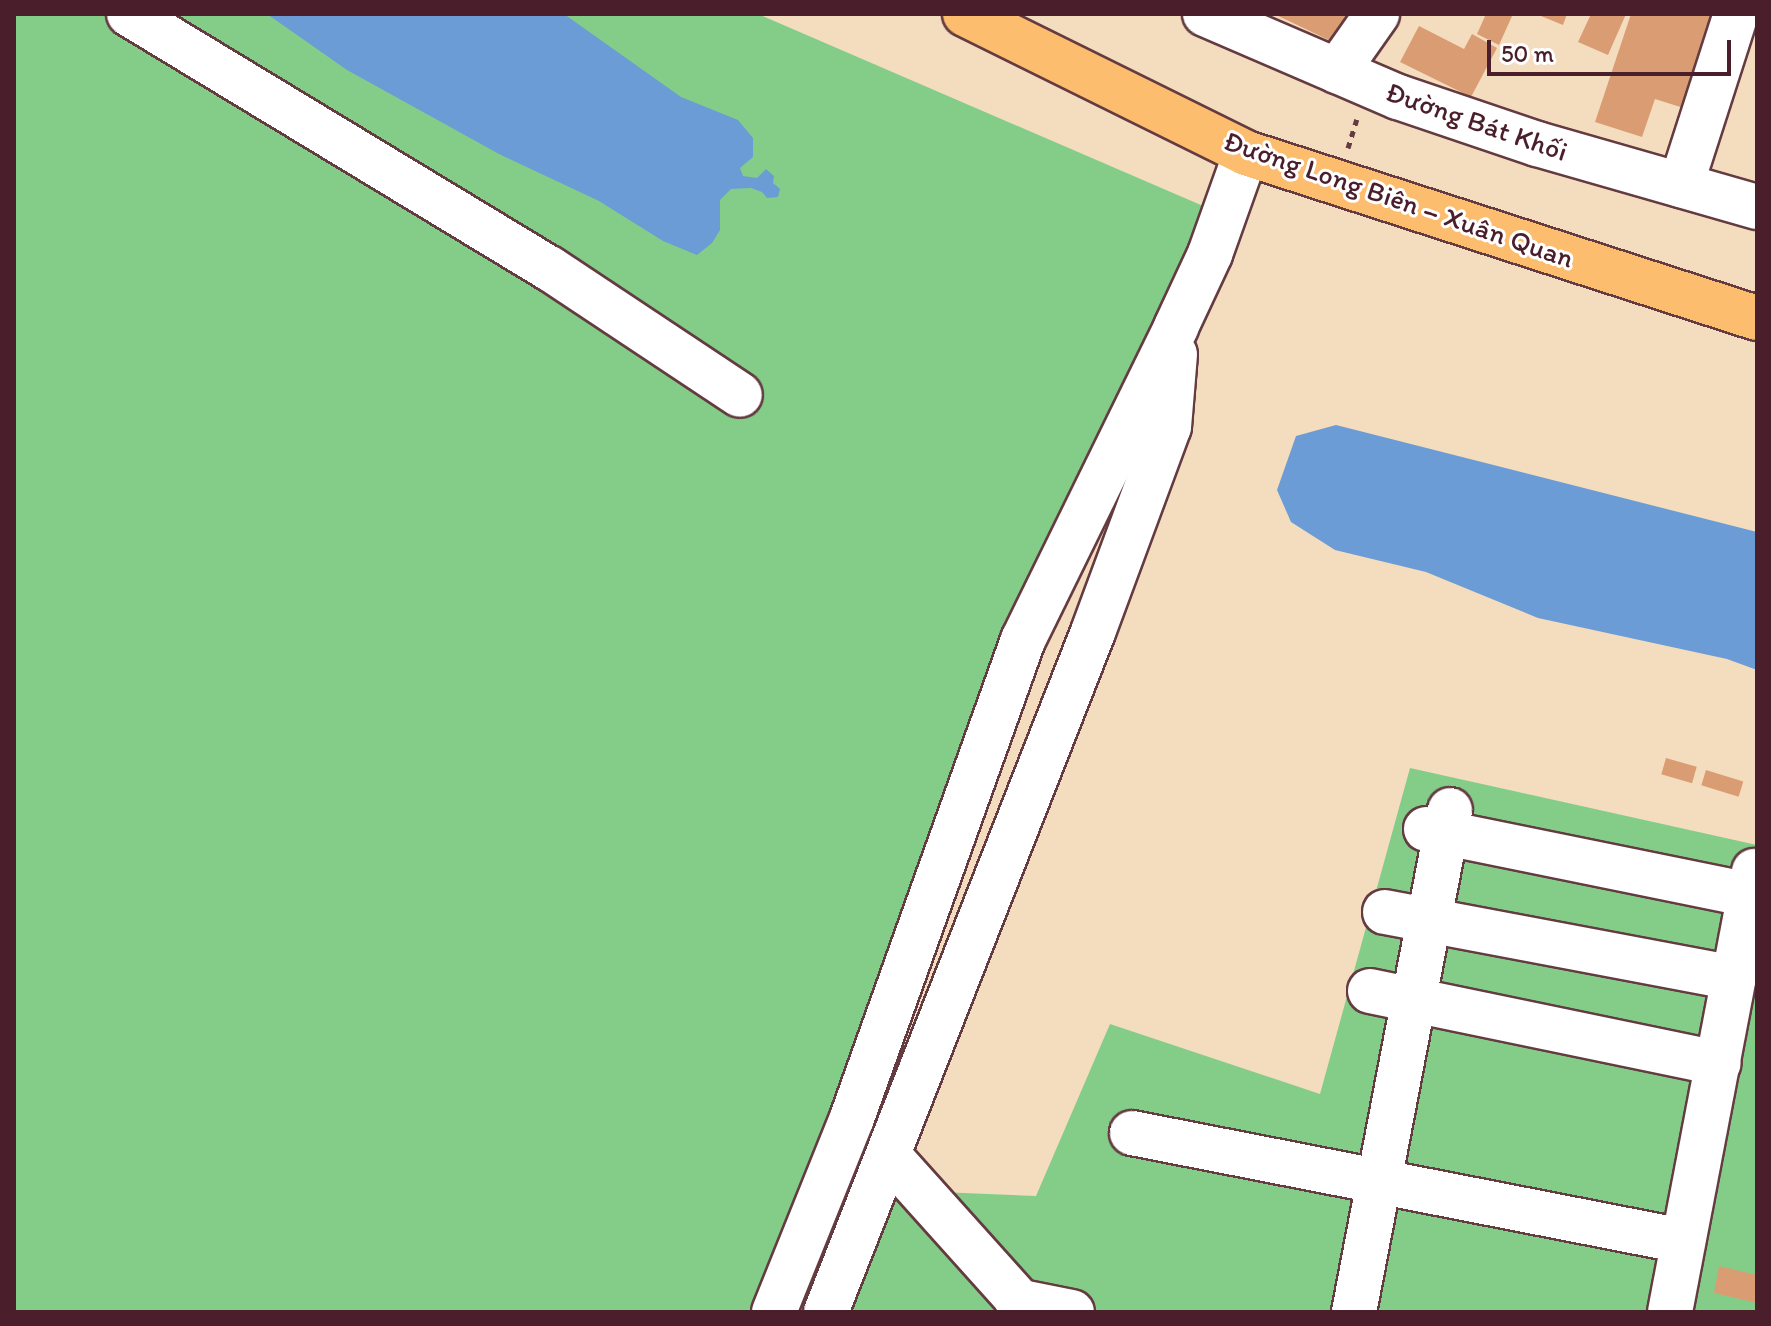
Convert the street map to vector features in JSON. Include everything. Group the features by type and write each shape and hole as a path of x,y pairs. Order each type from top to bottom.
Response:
{"main road":[{"name":"Đường Long Biên – Xuân Quan","path":"965,14 1246,153 1757,318"},
{"path":"1018,14 1132,94"}],"street":[{"path":"129,14 549,268 740,395"},
{"name":"Đường Bát Khối","path":"1205,14 1352,77 1537,144 1757,207"},
{"path":"1352,77 1377,14"},
{"path":"1681,185 1736,14"},
{"path":"774,1312 852,1118 1023,640 1210,254 1246,153"},
{"path":"826,1312 1169,427 1176,327"},
{"path":"1354,1312 1415,1000 1440,824 1753,883 1670,1312"},
{"path":"1385,912 1734,978"},
{"path":"1370,991 1719,1063"},
{"path":"1132,1133 1683,1241"},
{"path":"889,1156 1023,1307 1072,1312"}],"path":[{"path":"1338,183 1352,77"}],"green space":[{"path":"14,14 758,14 1224,215 754,1312 14,1312"},
{"path":"1410,768 1757,845 1757,1312 837,1312 892,1190 1036,1196 1110,1024 1320,1094"}],"water":[{"path":"267,14 564,14 681,97 738,120 753,138 753,157 740,168 743,176 757,178 766,169 774,176 773,183 780,189 778,197 767,198 762,192 751,188 731,189 720,200 720,230 712,243 697,255 663,241 599,201 499,154 347,70"},
{"path":"1336,425 1757,532 1757,670 1727,659 1538,618 1426,572 1335,550 1291,522 1277,490 1296,436"}],"building":[{"path":"1274,14 1359,14 1335,43"},
{"path":"1486,14 1513,14 1499,45 1477,34"},
{"path":"1536,14 1567,14 1563,25"},
{"path":"1591,14 1626,14 1608,55 1578,42"},
{"path":"1631,14 1711,14 1724,18 1693,111 1655,99 1642,137 1595,122"},
{"path":"1419,26 1464,49 1472,34 1497,48 1471,97 1400,62"},
{"path":"1666,758 1697,767 1692,783 1661,774"},
{"path":"1706,770 1743,781 1739,797 1701,785"},
{"path":"1719,1266 1757,1275 1757,1303 1714,1293"}]}
